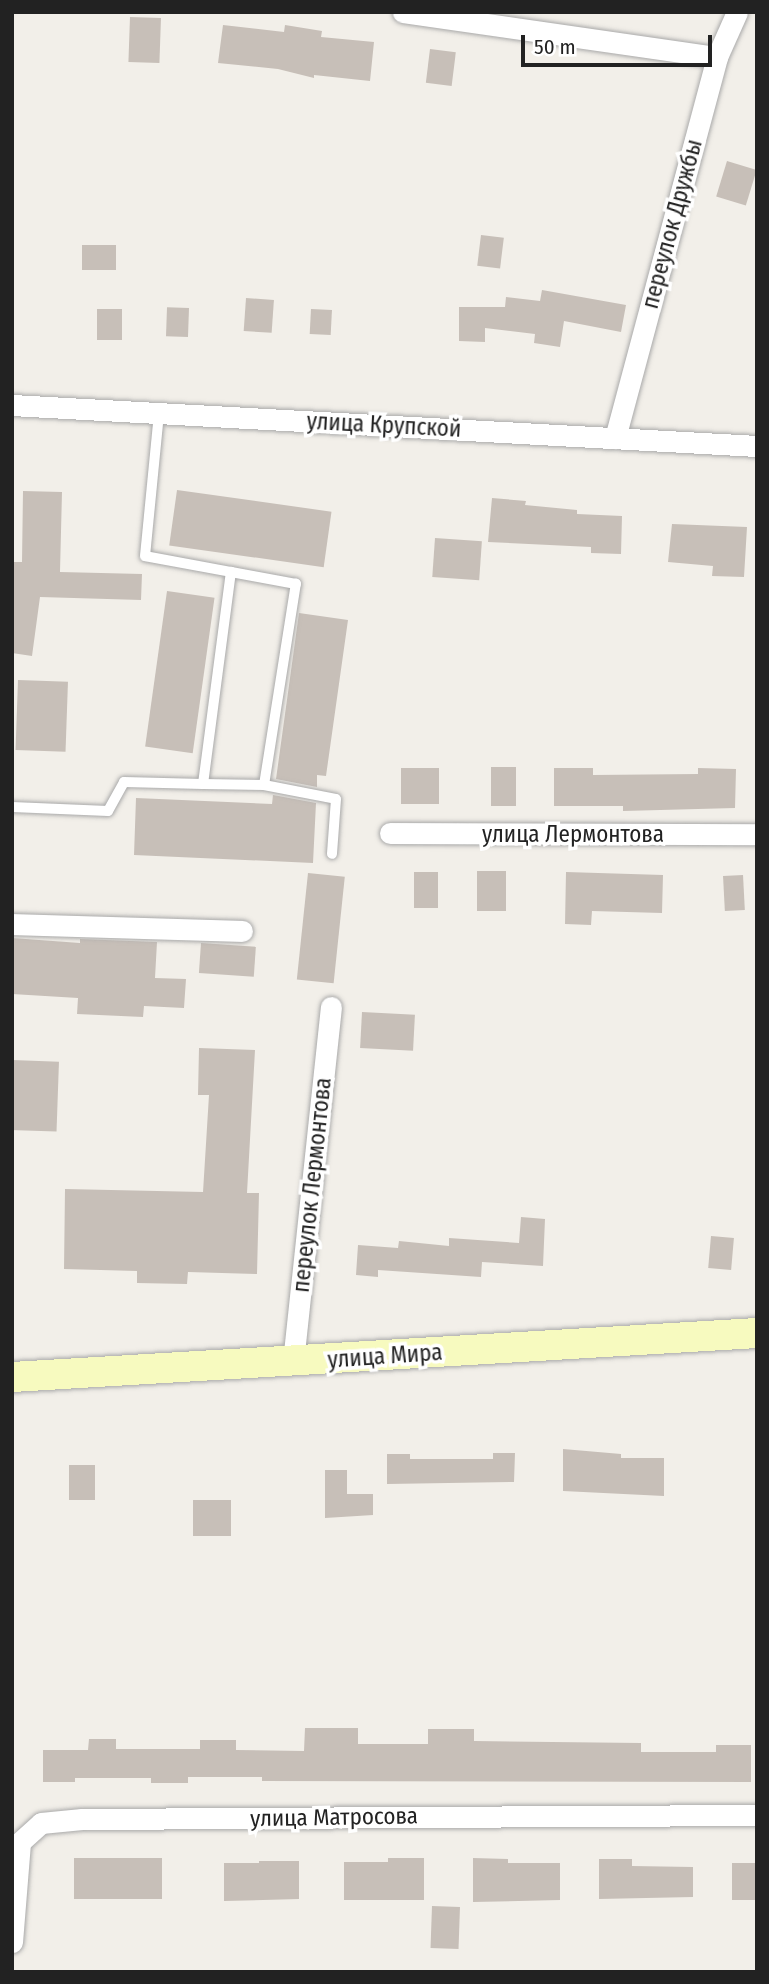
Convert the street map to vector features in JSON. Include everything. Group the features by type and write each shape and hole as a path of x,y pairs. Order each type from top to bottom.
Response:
{"main road":[{"name":"улица Мира","path":"12,1377 757,1333"}],"street":[{"path":"403,12 717,57"},
{"name":"переулок Дружбы","path":"615,438 717,57 737,12"},
{"name":"улица Крупской","path":"12,405 757,446"},
{"name":"улица Лермонтова","path":"390,833 757,834"},
{"path":"12,924 242,931"},
{"name":"переулок Лермонтова","path":"293,1362 331,1007"},
{"name":"улица Матросова","path":"12,1942 20,1842 41,1823 96,1819 757,1815"}],"lane":[{"path":"159,413 145,556 296,584 264,785"},
{"path":"203,784 231,572"},
{"path":"12,807 108,811 124,782 264,785 336,799 332,854"}],"building":[{"path":"130,17 161,18 159,63 128,62"},
{"path":"223,25 284,32 285,25 322,31 321,37 374,42 370,81 314,75 314,78 278,69 218,63"},
{"path":"430,49 456,52 452,86 426,83"},
{"path":"727,161 757,170 746,205 716,196"},
{"path":"481,235 504,238 500,269 477,266"},
{"path":"82,245 116,245 116,270 82,270"},
{"path":"542,290 626,305 621,332 564,321 560,347 534,343 535,334 485,328 485,342 459,341 459,307 505,307 506,297 540,301"},
{"path":"246,298 274,300 272,333 244,331"},
{"path":"167,307 189,308 188,337 166,336"},
{"path":"97,309 122,309 122,340 97,340"},
{"path":"311,309 332,310 331,335 310,334"},
{"path":"177,490 331,512 324,567 169,545"},
{"path":"23,491 62,492 60,572 142,574 141,600 40,597 32,656 12,653 12,562 22,562"},
{"path":"492,498 526,501 525,505 577,510 577,514 622,516 621,554 591,553 591,547 488,542"},
{"path":"672,524 747,527 744,577 712,576 713,566 668,562"},
{"path":"435,538 482,541 479,580 432,577"},
{"path":"167,591 215,598 193,753 145,746"},
{"path":"299,613 348,620 326,776 317,775 317,787 276,779"},
{"path":"18,680 68,682 66,752 16,750"},
{"path":"491,767 516,767 516,806 491,806"},
{"path":"401,768 439,768 439,804 401,804"},
{"path":"554,768 593,768 593,775 698,774 698,768 736,769 735,808 623,811 623,806 554,806"},
{"path":"273,795 316,803 313,863 134,855 136,798 272,804"},
{"path":"477,871 506,871 506,911 477,911"},
{"path":"414,872 438,872 438,908 414,908"},
{"path":"566,872 663,875 662,913 592,911 591,925 565,924"},
{"path":"308,873 345,877 334,983 297,979"},
{"path":"743,875 745,910 725,911 723,876"},
{"path":"12,938 80,943 80,939 157,942 155,978 186,979 184,1008 144,1006 143,1017 77,1014 78,998 12,994"},
{"path":"201,943 256,947 254,977 199,973"},
{"path":"362,1012 415,1015 413,1051 360,1048"},
{"path":"199,1048 255,1050 247,1193 259,1193 257,1274 188,1272 187,1284 137,1283 137,1271 64,1269 65,1189 203,1192 209,1095 198,1095"},
{"path":"12,1060 59,1062 57,1132 12,1130"},
{"path":"521,1217 545,1219 543,1266 482,1262 481,1277 378,1270 378,1277 356,1275 358,1245 398,1248 399,1241 449,1246 449,1238 519,1243"},
{"path":"711,1236 734,1238 731,1270 708,1268"},
{"path":"563,1449 621,1454 621,1458 664,1458 664,1496 563,1491"},
{"path":"493,1453 515,1453 514,1482 387,1484 387,1454 410,1454 410,1459 493,1459"},
{"path":"69,1465 95,1465 95,1500 69,1500"},
{"path":"325,1470 347,1470 347,1494 373,1494 373,1515 325,1518"},
{"path":"193,1500 231,1500 231,1536 193,1536"},
{"path":"305,1728 358,1728 358,1744 428,1744 428,1729 474,1729 474,1741 641,1743 641,1752 716,1752 716,1745 751,1745 751,1782 262,1781 262,1777 188,1777 188,1783 151,1783 151,1778 75,1778 75,1782 43,1782 43,1750 88,1750 89,1739 116,1739 116,1749 200,1749 200,1740 236,1740 236,1750 304,1751"},
{"path":"74,1858 162,1858 162,1899 74,1899"},
{"path":"388,1858 424,1858 424,1900 344,1900 344,1862 388,1862"},
{"path":"473,1858 508,1859 508,1863 560,1863 560,1900 473,1902"},
{"path":"599,1859 632,1859 632,1866 693,1867 693,1897 599,1899"},
{"path":"299,1861 299,1899 224,1901 224,1863"},
{"path":"732,1863 757,1863 757,1900 732,1900"},
{"path":"432,1906 460,1907 459,1949 431,1948"}]}
